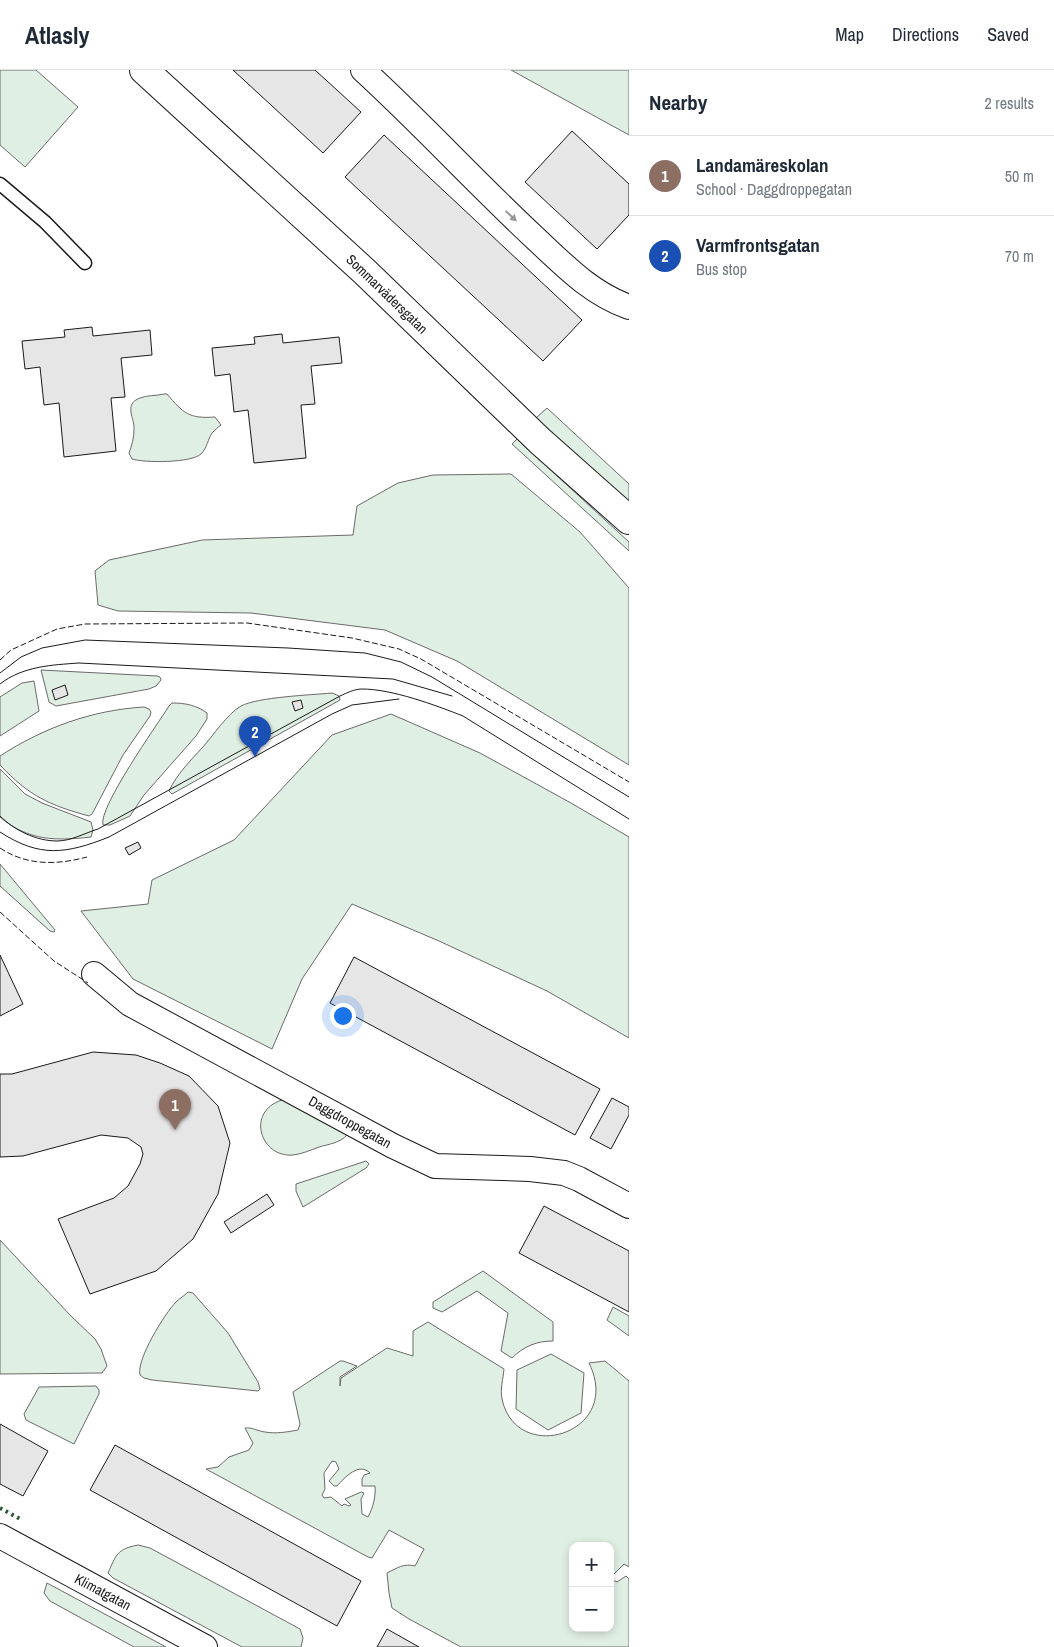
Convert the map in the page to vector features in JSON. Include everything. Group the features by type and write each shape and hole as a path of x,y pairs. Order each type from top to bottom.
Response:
{"street":[{"name":"Sommarvädersgatan","path":"144,70 365,272 534,434 629,520"},
{"path":"364,70 476,182 554,256 597,292 629,307"},
{"name":"Daggdroppegatan","path":"94,974 130,1004 393,1146 435,1166 530,1169 564,1173 629,1206"},
{"name":"Klimatgatan","path":"0,1536 205,1647"}],"lane":[{"path":"0,184 45,222 85,263"}],"green space":[{"path":"0,70 36,70 78,107 25,167 0,145"},
{"path":"511,70 629,70 629,135"},
{"path":"167,394 187,413 199,417 215,417 221,425 212,433 203,452 196,457 178,461 132,459 129,453 134,432 131,412 132,404 143,397"},
{"path":"547,408 629,484 629,503 536,418"},
{"path":"517,439 629,542 629,551 512,444"},
{"path":"511,474 580,532 629,588 629,765 457,661 385,630 251,613 118,611 98,605 95,571 109,560 202,540 353,535 357,506 398,483 433,475"},
{"path":"41,670 157,676 161,680 156,686 149,689 56,706 49,702"},
{"path":"34,681 39,711 0,736 0,697 22,683"},
{"path":"332,693 339,696 340,700 172,794 169,791 184,768 225,720 241,706 272,698"},
{"path":"172,703 195,706 207,713 207,719 196,736 144,795 130,816 110,825 103,825 104,816 119,785"},
{"path":"144,707 151,712 150,716 123,755 92,814 89,816 62,808 40,798 30,792 0,765 0,756 51,729 87,716"},
{"path":"391,714 480,753 629,837 629,1038 547,991 439,941 352,904 302,979 272,1049 133,979 81,911 148,904 152,880 234,840 332,735"},
{"path":"0,769 25,794 42,803 91,822 93,830 91,837 43,838 21,831 0,817"},
{"path":"0,864 55,930 54,932 50,931 0,886"},
{"path":"282,1100 345,1131 347,1135 338,1142 303,1153 293,1155 282,1154 266,1142 262,1133 261,1123 264,1114 271,1106"},
{"path":"366,1161 369,1164 366,1168 303,1207 296,1191 296,1184"},
{"path":"0,1240 95,1339 107,1366 102,1373 0,1374"},
{"path":"483,1271 553,1322 553,1341 531,1345 521,1350 512,1358 501,1351 508,1313 477,1291 442,1312 433,1308 433,1302"},
{"path":"188,1292 193,1293 228,1333 258,1382 260,1389 258,1391 152,1380 140,1375 142,1359 159,1326 176,1302"},
{"path":"613,1307 629,1316 629,1336 607,1320"},
{"path":"428,1322 504,1369 501,1388 502,1399 511,1420 526,1432 545,1436 564,1433 581,1423 592,1408 596,1388 589,1363 605,1361 629,1381 629,1567 624,1564 614,1574 614,1542 569,1542 569,1632 614,1632 614,1580 617,1582 626,1576 629,1579 629,1647 461,1647 392,1608 387,1573 404,1566 415,1566 424,1549 389,1530 372,1558 368,1557 206,1469 218,1467 229,1457 249,1450 253,1443 245,1428 273,1433 298,1430 300,1424 293,1392 340,1361 357,1366 340,1377 340,1386 341,1378 387,1348 413,1356 413,1331","holes":["332,1461 336,1462 339,1469 329,1481 334,1486 337,1486 348,1475 357,1470 366,1470 370,1473 364,1475 362,1479 362,1486 375,1486 374,1502 368,1517 362,1514 361,1499 364,1493 361,1492 345,1499 351,1505 349,1506 344,1504 342,1506 331,1497 324,1498 322,1495 325,1489 324,1473"]},
{"path":"551,1354 584,1373 581,1413 548,1430 516,1409 517,1370"},
{"path":"96,1386 99,1394 74,1444 26,1420 24,1414 39,1387"},
{"path":"138,1545 150,1548 300,1629 303,1638 301,1647 242,1647 113,1578 108,1573 118,1554 121,1551"},
{"path":"47,1583 166,1647 134,1647 50,1601 44,1593"}],"building":[{"path":"233,70 315,70 361,112 323,153"},
{"path":"572,131 629,184 629,215 597,249 525,182"},
{"path":"384,135 582,320 543,361 345,177"},
{"path":"92,327 93,336 150,330 152,355 121,358 125,397 111,398 116,451 64,457 59,403 44,405 40,367 25,369 22,341 65,337 64,330"},
{"path":"282,334 283,343 339,337 342,363 311,366 315,404 301,405 306,458 254,463 248,410 234,412 230,374 215,376 212,348 255,344 254,337"},
{"path":"65,685 68,695 55,700 52,690"},
{"path":"301,700 303,708 295,711 292,702"},
{"path":"138,842 141,848 129,855 125,848"},
{"path":"0,955 23,1004 0,1016"},
{"path":"354,957 600,1089 575,1135 330,1003"},
{"path":"93,1052 136,1055 189,1076 218,1106 230,1143 218,1194 193,1239 156,1271 90,1294 58,1219 114,1198 128,1186 140,1164 143,1154 141,1147 128,1138 101,1135 23,1156 0,1157 0,1074 12,1074"},
{"path":"612,1098 629,1107 629,1115 611,1149 590,1138"},
{"path":"267,1194 274,1205 231,1233 224,1222"},
{"path":"544,1206 629,1251 629,1312 519,1253"},
{"path":"0,1424 48,1451 23,1496 0,1484"},
{"path":"115,1445 361,1581 337,1626 90,1490"},
{"path":"387,1629 419,1647 377,1647"}],"tram line":[{"path":"0,673 21,657 42,648 85,640 365,653 401,662 432,677 629,797"},
{"path":"0,684 18,673 28,670 79,663 393,679 452,696"},
{"path":"0,816 12,826 33,837 57,841 67,840 98,829 340,696 353,690 362,689 400,695 463,716 629,819"},
{"path":"0,832 28,846 53,851 66,850 94,843 109,837 332,714 352,705 399,699"}],"hedge":[{"path":"0,1508 22,1520"}],"fence":[{"path":"0,660 11,650 57,629 85,624 247,623 352,638 399,649 421,659 629,782"},
{"path":"0,848 10,854 31,861 65,862 87,857"},
{"path":"0,912 54,961 88,983"}],"place":[{"name":"Varmfrontsgatan","path":"255,757"},
{"name":"Landamäreskolan","path":"175,1130"}]}
